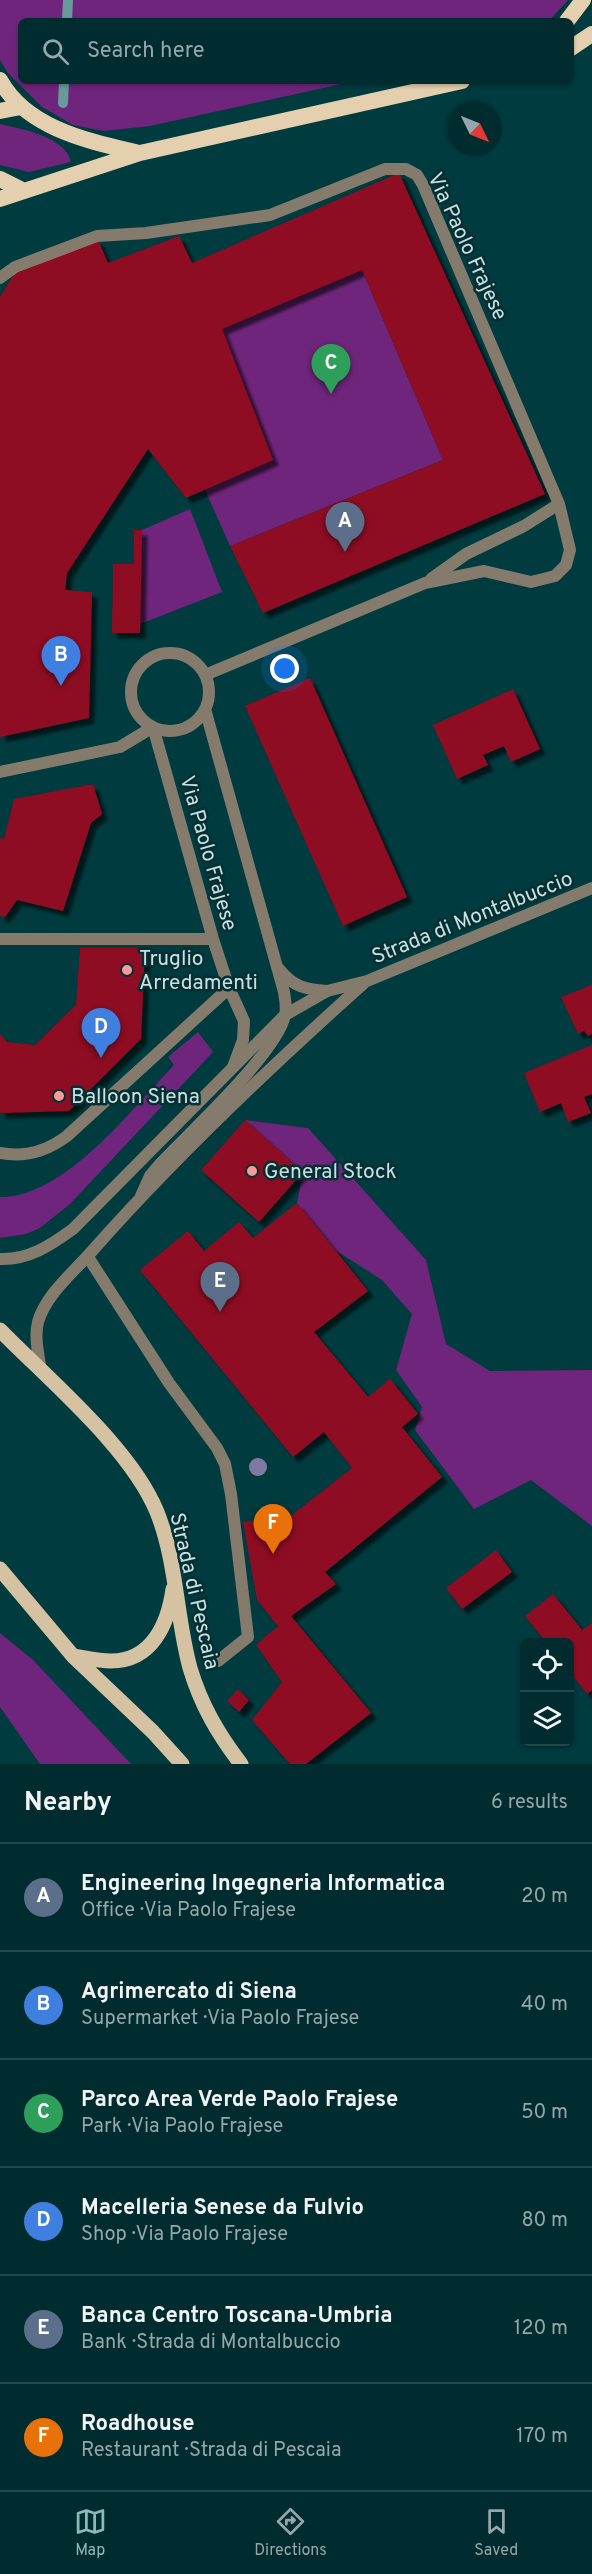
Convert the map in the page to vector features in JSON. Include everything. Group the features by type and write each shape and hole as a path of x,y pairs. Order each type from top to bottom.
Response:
{"highway":[{"path":"569,18 583,0"},
{"path":"574,46 592,34"},
{"path":"0,80 21,107 56,128 74,136 140,153"},
{"path":"0,199 140,153 449,84"},
{"path":"0,111 21,107"},
{"path":"0,179 22,190"}],"main road":[{"name":"Strada di Pescaia","path":"0,1330 102,1433 137,1476 156,1511 165,1535 189,1666 198,1694 215,1729 241,1764"},
{"path":"0,1569 73,1656 153,1732 182,1764"},
{"path":"73,1656 110,1661 128,1659 145,1651 160,1632 166,1618 174,1579"}],"street":[{"name":"Via Paolo Frajese","path":"0,278 15,267 97,236 146,233 270,215 374,172 392,168 406,169 417,175 423,185 559,504 570,550 566,565 555,576 531,582 484,572 425,583 205,675"},
{"name":"Via Paolo Frajese","path":"425,583 466,554 524,526 559,504"},
{"name":"Via Paolo Frajese","path":"232,1067 243,1040 244,1021 229,988 213,939 153,727 140,716 132,700 135,675 152,657 176,653 188,657 205,675 209,698 205,710 284,992 285,1015"},
{"path":"0,772 120,747 153,727 165,730 188,726 205,710"},
{"name":"Strada di Montalbuccio","path":"0,1258 8,1259 37,1252 73,1228 115,1189 285,1015 327,991 367,981 592,888"},
{"path":"0,939 213,939"},
{"name":"Via Paolo Frajese","path":"276,965 294,985 304,989 327,991"},
{"name":"Strada di Montalbuccio","path":"41,1372 36,1335 38,1322 53,1295 141,1196 257,1079 367,981"},
{"path":"0,1153 21,1155 39,1152 67,1136 229,988"},
{"path":"141,1196 150,1176 161,1163 267,1050 278,1034 285,1015"},
{"path":"88,1257 169,1383 217,1448 225,1464 231,1494 248,1637 218,1660"}],"shaded area":[{"path":"0,0 568,0 552,18 18,18 18,83 0,60"},
{"path":"19,84 341,84 150,126 104,131 73,125 42,107"},
{"path":"0,124 30,131 51,140 67,153 71,162 29,172 0,165"},
{"path":"362,270 443,460 230,546 205,490 273,460 222,329"},
{"path":"190,509 222,592 140,624 142,530"},
{"path":"198,1032 213,1052 70,1204 40,1228 26,1234 0,1238 0,1197 24,1193 48,1183 95,1148 174,1065 168,1057"},
{"path":"245,1120 308,1128 426,1260 446,1344 490,1371 592,1370 592,1526 531,1480 474,1509 415,1430 422,1407 396,1370 412,1314 382,1280 335,1250 297,1203 303,1172"},
{"path":"0,1633 33,1660 131,1764 40,1764 0,1707"}],"building":[{"path":"399,173 545,494 263,613 230,546 443,460 362,270 222,329 273,460 186,498 148,449 67,573 65,590 92,592 89,718 0,737 0,297 14,274 98,240 108,263 179,236 192,263"},
{"path":"134,530 142,530 140,633 112,633 113,564 134,564"},
{"path":"310,678 407,897 343,926 245,706"},
{"path":"513,689 540,749 511,762 504,746 483,755 488,765 457,779 433,725"},
{"path":"93,784 102,814 91,823 63,911 17,900 5,917 0,916 0,838 4,839 14,799"},
{"path":"80,948 145,948 141,1039 69,1111 0,1113 0,1034 7,1042 35,1045 76,1005"},
{"path":"592,985 592,1034 588,1036 584,1031 578,1034 561,997"},
{"path":"592,1045 592,1094 584,1097 591,1113 568,1122 561,1103 540,1112 524,1073"},
{"name":"General Stock","path":"245,1120 303,1172 259,1222 201,1170"},
{"path":"297,1203 368,1291 314,1332 368,1397 390,1379 418,1414 402,1427 442,1477 325,1572 336,1584 291,1616 371,1713 306,1764 290,1764 252,1720 282,1682 256,1645 278,1626 257,1600 243,1522 268,1519 271,1507 283,1522 352,1468 324,1432 293,1457 140,1270 188,1231 204,1251 239,1222 253,1238"},
{"path":"496,1550 512,1572 462,1609 446,1588"},
{"path":"553,1594 582,1630 592,1623 592,1690 587,1694 574,1677 574,1638 543,1638 525,1616"},
{"path":"238,1689 249,1700 239,1712 227,1701"}],"waterway":[{"path":"67,18 68,0"},
{"path":"63,103 64,84"}],"place":[{"name":"Parco Area Verde Paolo Frajese","path":"331,394"},
{"name":"Engineering Ingegneria Informatica","path":"345,552"},
{"name":"Agrimercato di Siena","path":"61,686"},
{"name":"Truglio Arredamenti","path":"127,970"},
{"name":"Macelleria Senese da Fulvio","path":"101,1058"},
{"name":"Balloon Siena","path":"59,1096"},
{"name":"General Stock","path":"252,1171"},
{"name":"Banca Centro Toscana-Umbria","path":"220,1312"},
{"name":"Roadhouse","path":"273,1554"}]}
